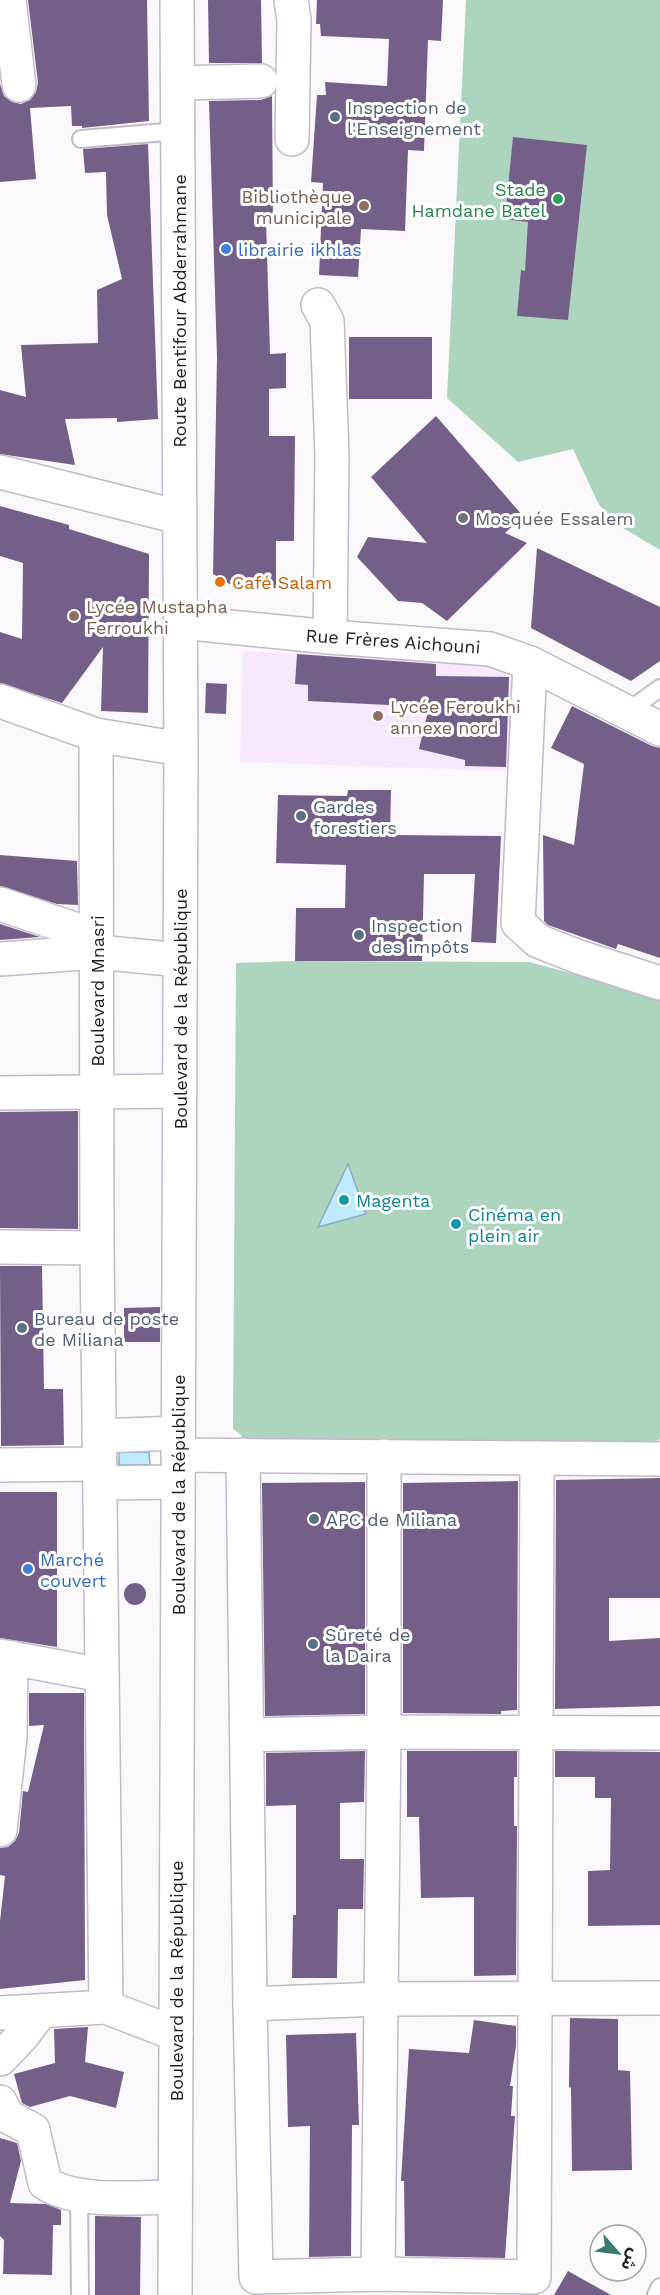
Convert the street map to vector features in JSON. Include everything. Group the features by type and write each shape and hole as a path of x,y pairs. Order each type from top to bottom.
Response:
{"street":[{"path":"9,0 19,85"},
{"name":"Route Bentifour Abderrahmane","path":"177,0 181,622"},
{"path":"291,0 294,20 292,139"},
{"path":"178,83 261,81"},
{"path":"318,305 327,321 331,433 330,637"},
{"path":"0,472 179,517"},
{"name":"Rue Frères Aichouni","path":"181,622 330,637 490,649 530,663 660,729"},
{"name":"Boulevard de la République","path":"175,2295 181,622"},
{"path":"530,663 518,923 538,941 660,983"},
{"path":"0,701 96,735 181,749"},
{"name":"Boulevard Mnasri","path":"96,735 97,1248 106,2007"},
{"path":"0,904 77,930 97,952"},
{"path":"0,959 97,952 180,960"},
{"path":"0,1094 179,1091"},
{"path":"0,1247 97,1248"},
{"path":"243,1455 256,2277 378,2274 534,2277 537,1458"},
{"path":"0,1465 243,1455 660,1459"},
{"path":"378,2274 384,1732 384,1456"},
{"path":"100,1461 178,1457"},
{"path":"0,1830 5,1738 5,1657 102,1675"},
{"path":"248,1736 384,1732 660,1733"},
{"path":"250,2004 381,1998 660,1998"},
{"path":"0,2013 106,2007 176,2034"},
{"path":"0,2059 41,2011"},
{"path":"0,2102 7,2116 33,2130 45,2183 56,2190 79,2196 175,2197"}],"lane":[{"path":"81,139 178,130"},
{"path":"627,712 660,688"},
{"path":"79,2196 80,2295"},
{"path":"656,2295 660,2287"}],"shaded area":[{"name":"Lycée Feroukhi annexe nord","path":"243,651 436,660 515,669 512,771 240,762"}],"green space":[{"name":"Stade Hamdane Batel","path":"466,0 660,0 660,550 623,528 599,505 573,449 518,462 447,398"},
{"path":"529,962 660,997 660,1439 642,1451 250,1449 240,1434 233,1429 236,963"}],"water":[{"path":"348,1164 366,1214 318,1227"},
{"path":"119,1452 149,1452 150,1465 119,1465"}],"building":[{"path":"28,0 147,0 149,121 82,128 82,126 72,126 71,106 30,108 36,179 0,182 0,84 4,96 12,102 21,104 30,100 36,92 38,83"},
{"path":"208,0 261,0 262,63 209,63"},
{"path":"317,0 443,0 441,41 428,40 424,151 408,150 405,231 361,229 358,277 319,275 323,183 311,182 317,95 326,95 325,82 387,86 389,39 321,36 320,24 316,24"},
{"path":"272,96 273,220 266,221 270,354 286,353 286,388 269,389 269,436 295,436 294,541 276,541 276,588 236,588 213,574 217,357 209,101 261,100"},
{"path":"513,137 587,145 568,320 517,316 521,270 525,271 528,222 505,219"},
{"path":"148,144 158,419 117,422 117,418 65,419 75,465 0,454 0,390 26,397 21,345 98,343 97,290 122,279 107,215 106,172 85,173 83,149"},
{"path":"349,337 432,337 432,399 349,399"},
{"name":"Mosquée Essalem","path":"436,416 523,516 505,533 527,543 447,621 422,603 398,601 357,557 368,537 427,543 371,477"},
{"name":"Lycée Mustapha Ferroukhi","path":"0,506 69,525 69,529 149,554 148,713 101,711 103,647 62,703 0,683 0,632 22,639 23,563 0,556"},
{"path":"537,548 660,607 660,661 631,681 531,628"},
{"path":"297,654 436,664 436,676 509,677 506,767 465,766 465,760 419,749 429,707 308,701 308,685 295,684"},
{"path":"206,683 227,684 226,714 205,713"},
{"path":"572,706 660,748 660,958 618,944 616,949 548,925 544,921 543,835 574,845 584,764 551,748"},
{"path":"348,790 391,790 390,835 501,836 496,943 471,942 475,874 424,874 422,961 295,961 296,908 345,908 346,865 276,863 278,795 347,796"},
{"path":"0,855 77,861 78,905 57,904 0,886"},
{"path":"0,924 40,937 0,940"},
{"path":"78,1111 78,1229 0,1228 0,1112"},
{"name":"Bureau de poste de Miliana","path":"0,1266 42,1266 44,1389 63,1389 64,1445 1,1446"},
{"path":"160,1307 160,1342 124,1342 124,1308"},
{"path":"660,1478 660,1598 609,1598 609,1641 660,1638 660,1706 555,1709 556,1480"},
{"path":"518,1481 517,1710 501,1711 501,1714 403,1713 403,1483"},
{"name":"Sûreté de la Daira","path":"365,1482 365,1714 265,1716 262,1483"},
{"name":"Marché couvert","path":"0,1492 57,1492 57,1647 0,1638"},
{"path":"135,1583 143,1586 146,1594 143,1602 135,1605 127,1602 124,1594 127,1586"},
{"path":"29,1693 84,1693 85,1980 0,1989 0,1921 5,1876 0,1875 0,1848 8,1847 19,1833 23,1791 28,1792 44,1725 29,1726"},
{"path":"365,1751 364,1802 340,1803 340,1859 364,1859 363,1909 338,1909 337,1978 292,1978 293,1915 296,1915 296,1805 266,1806 266,1753"},
{"path":"407,1751 517,1751 517,1777 514,1777 514,1826 517,1826 516,1975 474,1976 474,1897 421,1898 419,1817 407,1817"},
{"path":"555,1751 660,1752 660,1925 588,1926 588,1871 610,1870 611,1798 595,1798 595,1777 555,1777"},
{"path":"570,2018 618,2019 618,2070 630,2071 632,2170 572,2171 571,2088 569,2087"},
{"path":"474,2020 516,2026 516,2046 510,2086 513,2086 511,2116 515,2116 505,2258 405,2256 404,2181 401,2181 409,2049 469,2053"},
{"path":"88,2027 85,2062 124,2072 116,2108 70,2096 30,2107 22,2103 14,2074 55,2063 54,2029"},
{"path":"356,2033 359,2125 352,2125 351,2256 309,2257 310,2126 288,2127 286,2035"},
{"path":"0,2138 17,2143 21,2161 10,2203 46,2204 61,2210 61,2225 53,2225 52,2275 3,2274 4,2240 0,2236"},
{"path":"95,2216 141,2217 140,2295 95,2295"},
{"path":"568,2271 611,2295 554,2295"}],"place":[{"name":"Inspection de l'Enseignement","path":"335,117"},
{"name":"Stade Hamdane Batel","path":"558,199"},
{"name":"Bibliothèque municipale","path":"364,206"},
{"name":"librairie ikhlas","path":"226,249"},
{"name":"Mosquée Essalem","path":"463,518"},
{"name":"Café Salam","path":"220,582"},
{"name":"Lycée Mustapha Ferroukhi","path":"74,616"},
{"name":"Lycée Feroukhi annexe nord","path":"378,716"},
{"name":"Gardes forestiers","path":"301,816"},
{"name":"Inspection des impôts","path":"359,935"},
{"name":"Magenta","path":"344,1200"},
{"name":"Cinéma en plein air","path":"456,1224"},
{"name":"Bureau de poste de Miliana","path":"22,1328"},
{"name":"APC de Miliana","path":"314,1519"},
{"name":"Marché couvert","path":"28,1569"},
{"name":"Sûreté de la Daira","path":"313,1644"}]}
